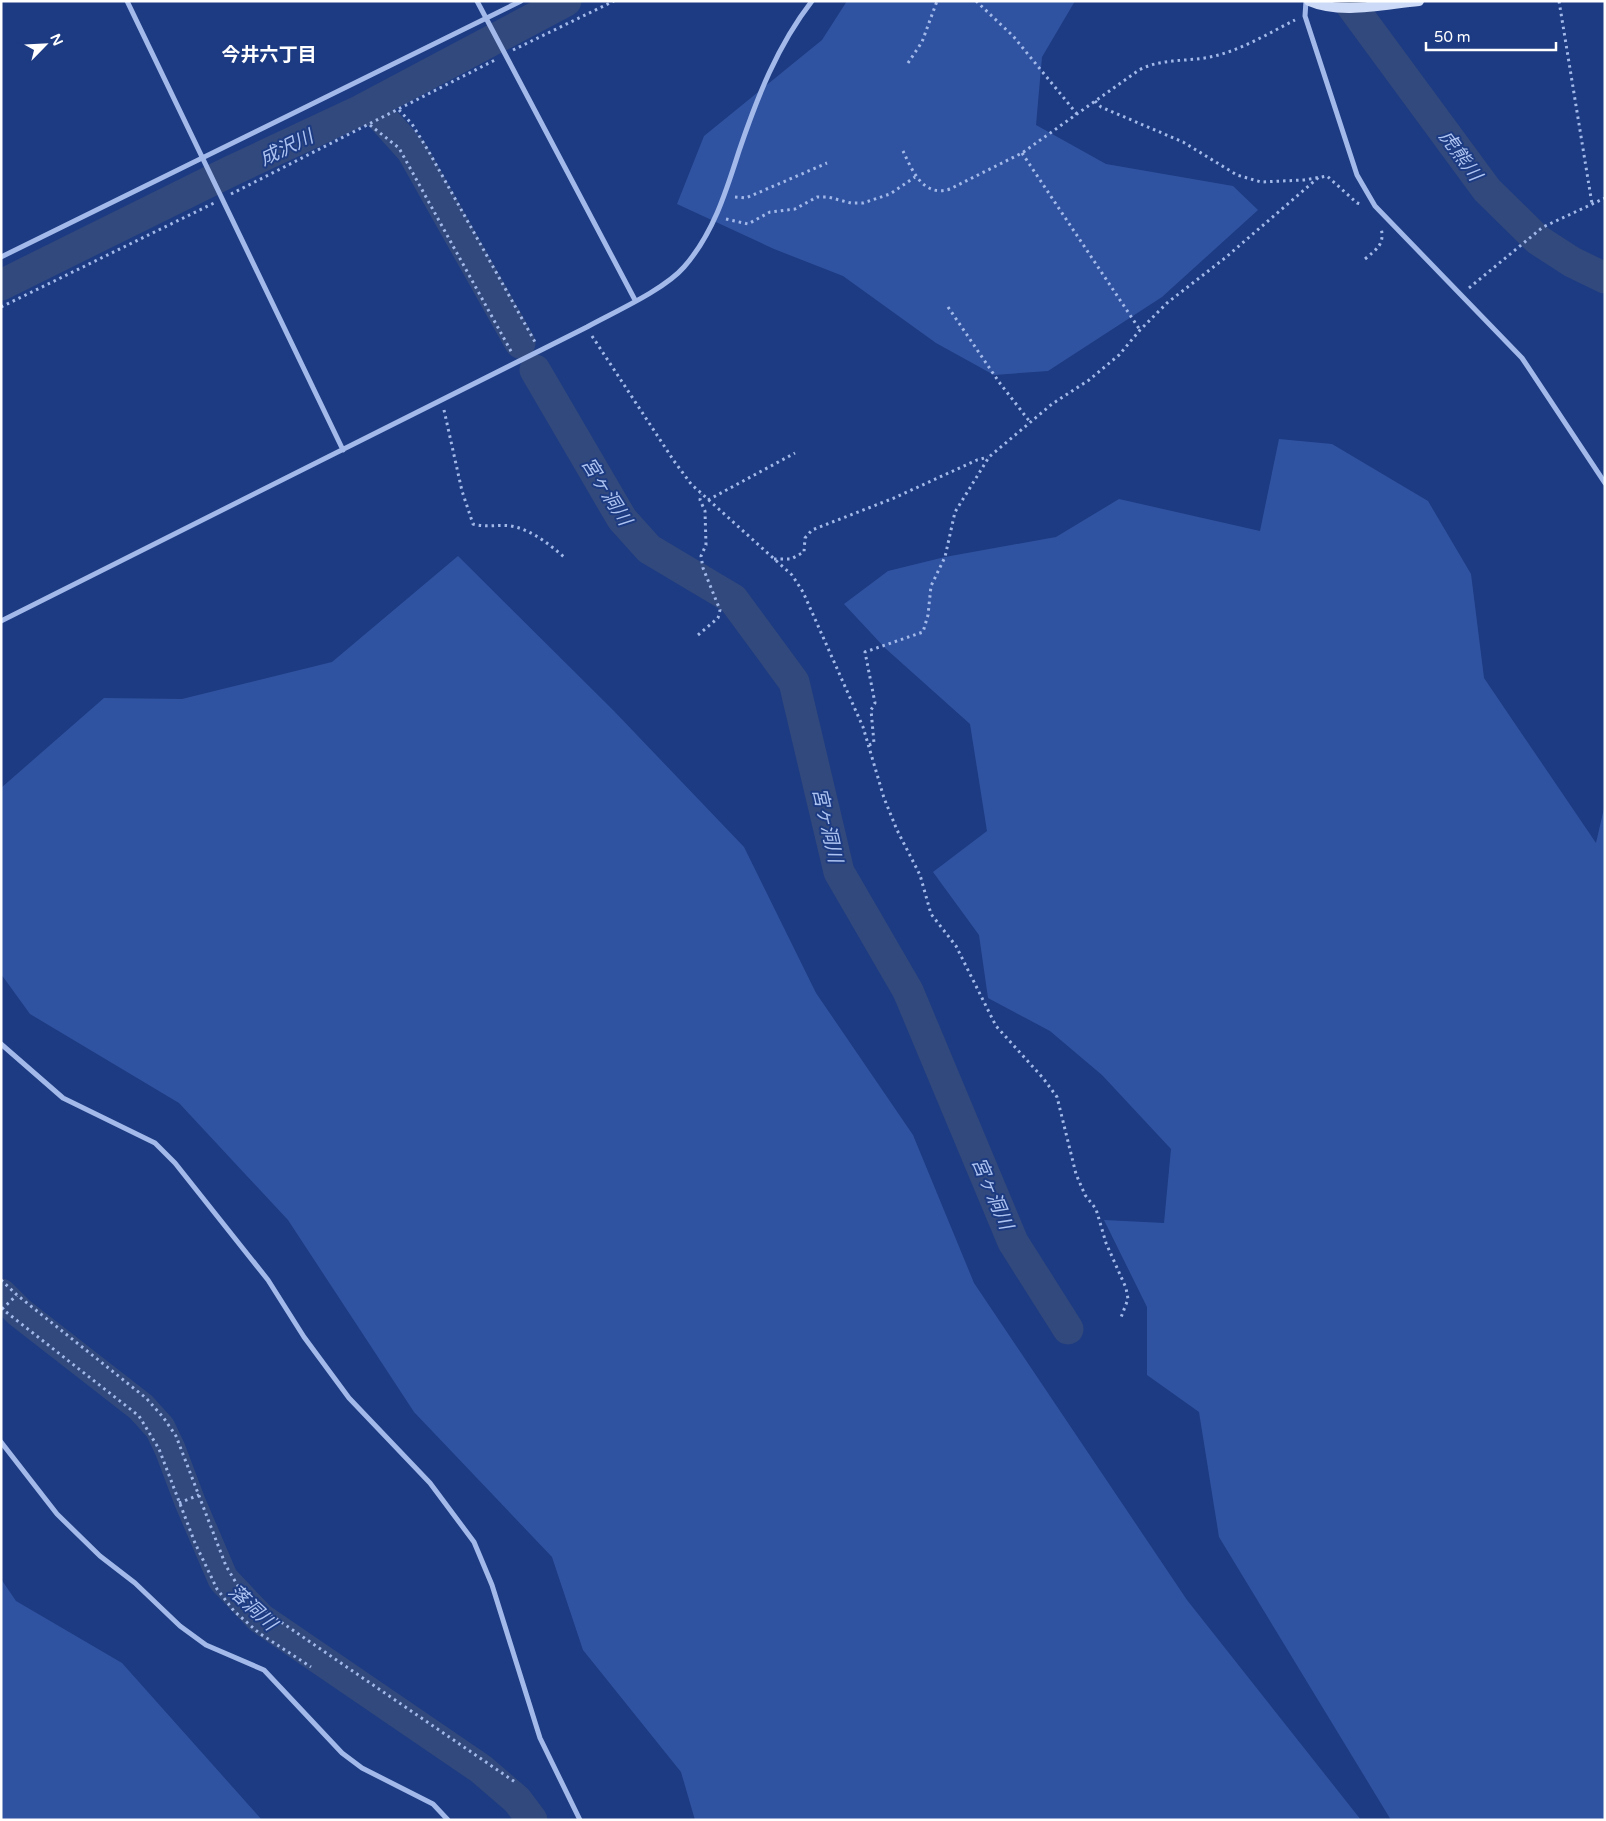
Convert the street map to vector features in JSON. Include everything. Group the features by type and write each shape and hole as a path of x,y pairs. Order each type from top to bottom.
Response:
{"main road":[{"path":"1307,1 1323,6 1342,8 1419,1"}],"street":[{"path":"127,1 343,450"},
{"path":"477,1 635,300"},
{"path":"1,257 521,1"},
{"path":"1,621 587,327 635,300 683,268 707,234 726,197 765,81 781,47 812,1"},
{"path":"1307,1 1305,16 1358,174 1375,206 1522,358 1605,483"},
{"path":"1,1044 64,1098 155,1143 175,1163 268,1280 304,1338 349,1398 430,1484 469,1535 474,1542 492,1585 540,1738 578,1819"},
{"path":"1,1442 57,1514 100,1556 135,1583 180,1626 206,1645 264,1670 342,1753 362,1768 434,1804 448,1820"}],"path":[{"path":"908,64 922,42 937,1"},
{"path":"976,1 1013,36 1077,114"},
{"path":"1559,1 1592,204"},
{"path":"903,150 915,177 923,185 944,192 1022,153 1152,63 1210,57 1226,53 1305,16"},
{"path":"1095,101 1101,107 1183,142 1237,175 1261,182 1327,176 1357,203 1375,206 1383,238 1380,246 1365,259"},
{"path":"399,110 412,124 540,350"},
{"path":"1,307 392,114"},
{"path":"369,124 399,148 517,362"},
{"path":"1022,153 1140,330"},
{"path":"726,197 746,198 826,162"},
{"path":"715,217 748,224 770,212 795,209 817,197 851,203 863,203 890,194 915,177"},
{"path":"869,745 874,743 871,710 875,703 865,652 923,632 928,615 931,586 946,557 955,512 989,457 1052,404 1089,380 1120,355 1140,330 1167,304 1320,178"},
{"path":"1462,296 1475,281 1543,227 1605,198"},
{"path":"948,307 999,382 1030,422"},
{"path":"587,327 674,461 708,500 792,575 804,592 828,644 869,745 884,798 897,830 920,875 930,914 956,946 996,1026 1043,1078 1057,1097 1076,1174 1085,1195 1096,1208 1106,1243 1126,1288 1128,1299 1120,1320"},
{"path":"442,400 462,491 472,524 483,527 510,526 542,538 564,557"},
{"path":"708,500 795,453"},
{"path":"774,559 791,559 804,552 805,538 812,530 894,498 977,460 989,457"},
{"path":"698,635 718,618 720,610 704,573 701,556 706,545 705,511 700,500 701,493"},
{"path":"1,1280 16,1296 146,1398 163,1417 176,1436 226,1566 241,1591 259,1607 515,1782"},
{"path":"16,1296 2,1308 139,1416 159,1449 195,1543 217,1589 234,1611 258,1633 311,1667"},
{"path":"180,1502 198,1495"}],"shaded area":[{"path":"847,1 1075,1 1042,57 1036,125 1106,164 1233,186 1258,210 1162,297 1048,371 994,375 936,343 843,276 774,249 677,204 704,136 822,40"},
{"path":"1279,439 1332,444 1428,501 1471,574 1484,678 1596,843 1605,804 1605,1820 1391,1820 1219,1537 1199,1412 1147,1375 1147,1307 1104,1220 1164,1223 1171,1149 1102,1075 1050,1031 988,998 979,935 933,872 987,831 970,724 885,648 844,604 888,571 945,557 1056,537 1119,499 1260,531"},
{"path":"458,556 613,710 744,847 816,993 913,1135 974,1283 1187,1600 1361,1820 695,1820 681,1772 583,1650 552,1557 414,1412 288,1220 179,1103 30,1014 1,974 1,788 104,698 182,699 332,662"},
{"path":"1,1579 16,1601 122,1663 262,1820 1,1820"}],"waterway":[{"name":"成沢川","path":"1,285 231,171 361,110 566,1"},
{"name":"虎熊川","path":"1348,1 1487,190 1538,240 1572,262 1605,278"},
{"name":"宮ヶ洞川","path":"361,110 376,111 412,151 520,343"},
{"name":"宮ヶ洞川","path":"535,370 622,519 649,549 733,599 794,682 839,872 908,991 1013,1242 1068,1329"},
{"name":"落洞川","path":"1,1294 19,1312 141,1407 160,1428 223,1579 260,1618 481,1769 517,1800 532,1820"}],"district":[{"name":"今井六丁目","path":"269,54"}]}
